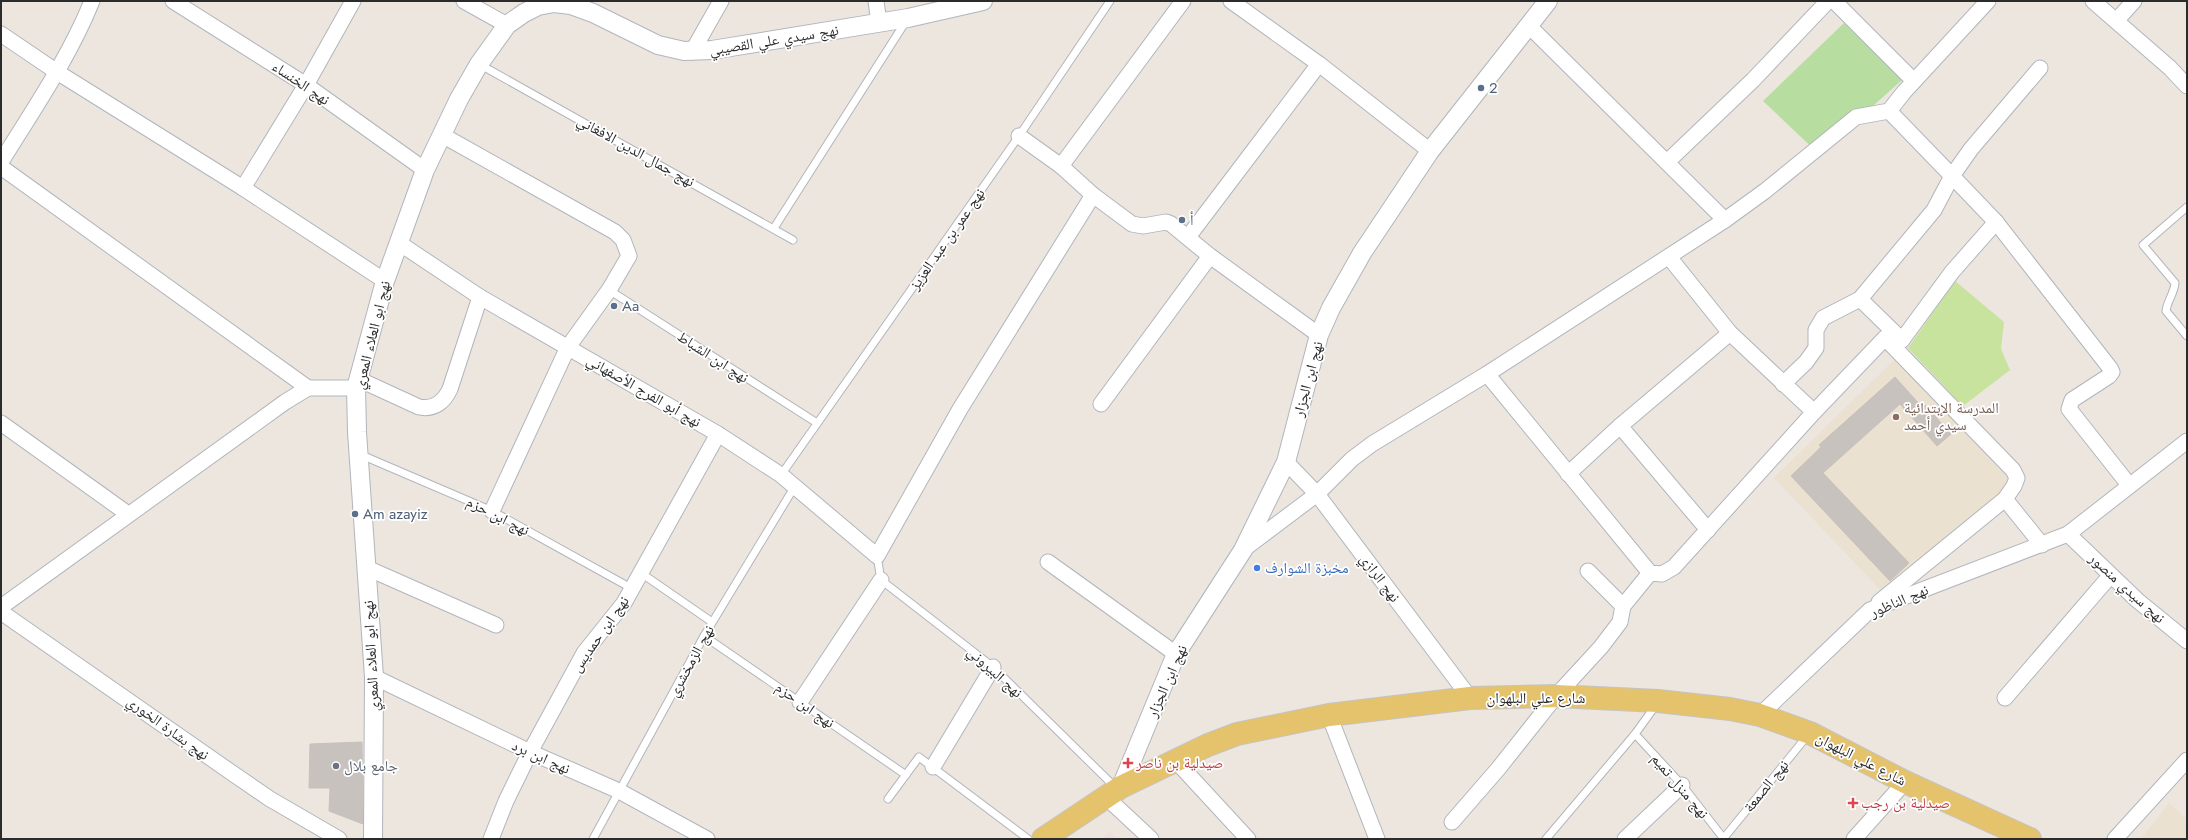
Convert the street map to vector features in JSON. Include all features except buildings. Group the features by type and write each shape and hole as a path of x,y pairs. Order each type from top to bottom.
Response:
{"main road":[{"name":"شارع علي البلهوان","path":"1053,834 1115,791 1175,760 1237,734 1329,715 1470,698 1556,696 1658,701 1730,709 1760,715 1810,733 1905,782 2030,839"}],"street":[{"path":"1,162 57,72 83,24 92,1"},
{"name":"نهج الخنساء","path":"173,1 306,85 425,170"},
{"path":"244,188 306,85 353,1"},
{"path":"464,1 507,25"},
{"path":"692,52 721,1"},
{"path":"876,1 879,23"},
{"name":"نهج سيدي علي القصيبي","path":"571,5 593,13 658,45 692,52 908,18 983,1"},
{"path":"1061,166 1183,1"},
{"path":"1231,1 1319,64 1430,151"},
{"name":"نهج ابن الجزار","path":"1115,791 1176,654 1243,550 1286,462 1319,335 1331,308 1362,253 1430,151 1548,1"},
{"path":"1667,162 1753,80 1828,1"},
{"path":"1834,1 1914,81"},
{"path":"1243,550 1317,494 1344,467 1372,444 1487,374 1725,220 1765,191 1856,117 1889,112 1914,81 1988,1"},
{"path":"2093,1 2170,68 2187,86"},
{"path":"2116,22 2134,1"},
{"name":"نهج ابو العلاء المعري","path":"373,839 374,677 359,454 357,384 385,281 425,170 479,64 507,25 524,13 538,6 554,3 571,5"},
{"path":"1528,25 1725,220"},
{"path":"1,34 57,72 244,188 385,281"},
{"path":"1188,237 1319,64"},
{"path":"1783,384 1806,362 1816,348 1816,330 1823,318 1860,298 1934,210 1952,176 1970,149 2040,68"},
{"path":"1889,112 1996,222 2112,372 2072,400 2068,409 2129,485"},
{"path":"442,135 615,232 623,240 629,256 609,290 568,347 492,511"},
{"path":"1019,136 1061,166 1093,195 1132,224 1143,226 1166,222 1188,237 1210,256 1319,335"},
{"path":"1,167 308,388"},
{"path":"877,556 960,409 1093,195"},
{"path":"1902,340 1952,272 1996,222"},
{"name":"نهج أبو الفرج الأصفهاني","path":"399,243 480,297 718,434 781,475 877,556"},
{"path":"1101,404 1210,256"},
{"path":"1669,257 1730,333 1814,412"},
{"path":"1,607 261,417 308,388 357,384 419,407 434,407 444,399 450,389 480,297"},
{"path":"1860,298 1902,340"},
{"path":"1568,474 1620,426 1730,333"},
{"path":"1886,338 1902,340"},
{"path":"1487,374 1650,573 1662,574 1672,570 1814,412 1886,338"},
{"path":"1870,610 2005,499 2016,481 2013,470 1886,338"},
{"path":"1,423 128,514"},
{"path":"1620,426 1708,530"},
{"name":"نهج ابن حمديس","path":"492,839 506,801 530,752 584,653 618,612 718,434"},
{"name":"نهج الناظور","path":"1760,715 1870,610 2004,557 2042,545 2068,534 2187,441"},
{"name":"نهج الرازي","path":"1286,462 1317,494 1470,698"},
{"path":"2005,499 2042,545"},
{"name":"نهج سيدي منصور","path":"2068,534 2110,576 2187,641"},
{"path":"1048,562 1176,654"},
{"path":"367,568 496,625"},
{"path":"1588,571 1623,606"},
{"path":"1452,822 1498,769 1556,696 1607,640 1620,622 1623,606 1650,573"},
{"path":"2005,698 2110,576"},
{"path":"800,702 881,580"},
{"name":"نهج بشارة الخوري","path":"1,612 270,799 339,839"},
{"path":"933,767 994,667"},
{"name":"نهج ابن برد","path":"374,677 530,752 619,791 707,839"},
{"path":"1329,715 1377,839"},
{"path":"1175,760 1248,839"},
{"path":"2115,839 2187,760"},
{"path":"1854,839 1905,782"},
{"path":"1625,839 1682,786"},
{"path":"1115,791 1148,838"}],"lane":[{"name":"نهج عمر بن عبد العزيز","path":"781,475 1019,136 1110,1"},
{"path":"774,228 908,18"},
{"name":"نهج جمال الدين الافغاني","path":"479,64 793,240"},
{"path":"2187,207 2143,245 2175,283 2174,292 2166,306 2166,311 2187,336"},
{"name":"نهج ابن الشباط","path":"609,290 817,423"},
{"name":"نهج ابن حزم","path":"359,454 492,511 631,588"},
{"name":"نهج الزمخشري","path":"593,839 712,622 795,486"},
{"path":"877,556 881,580"},
{"path":"640,573 712,622"},
{"name":"نهج البيروني","path":"881,580 994,667 1115,791"},
{"name":"نهج ابن حزم","path":"704,636 906,775"},
{"path":"1546,839 1635,734 1658,701"},
{"name":"نهج الصمعة","path":"1723,839 1810,733"},
{"name":"نهج منزل تميم","path":"1635,734 1682,786 1723,839"},
{"path":"888,799 919,757 1028,839"}],"shaded area":[{"name":"المدرسة الإبتدائية سيدي أحمد","path":"1898,356 2016,479 1890,600 1774,478"},
{"path":"2169,803 2187,819 2187,839 2141,839"},
{"path":"1110,832 1117,839 1100,839"}],"green space":[{"path":"1844,23 1902,80 1819,154 1763,101"},
{"path":"1955,281 2004,322 2001,349 2010,370 1963,406 1908,348"}],"place":[{"name":"2","path":"1481,88"},
{"name":"أ","path":"1182,220"},
{"name":"Aa","path":"614,306"},
{"name":"المدرسة الإبتدائية سيدي أحمد","path":"1896,417"},
{"name":"Am azayiz","path":"355,514"},
{"name":"مخبزة الشوارف","path":"1257,568"},
{"name":"صيدلية بن ناصر","path":"1128,763"},
{"name":"جامع بلال","path":"336,766"},
{"name":"صيدلية بن رجب","path":"1853,803"}]}
